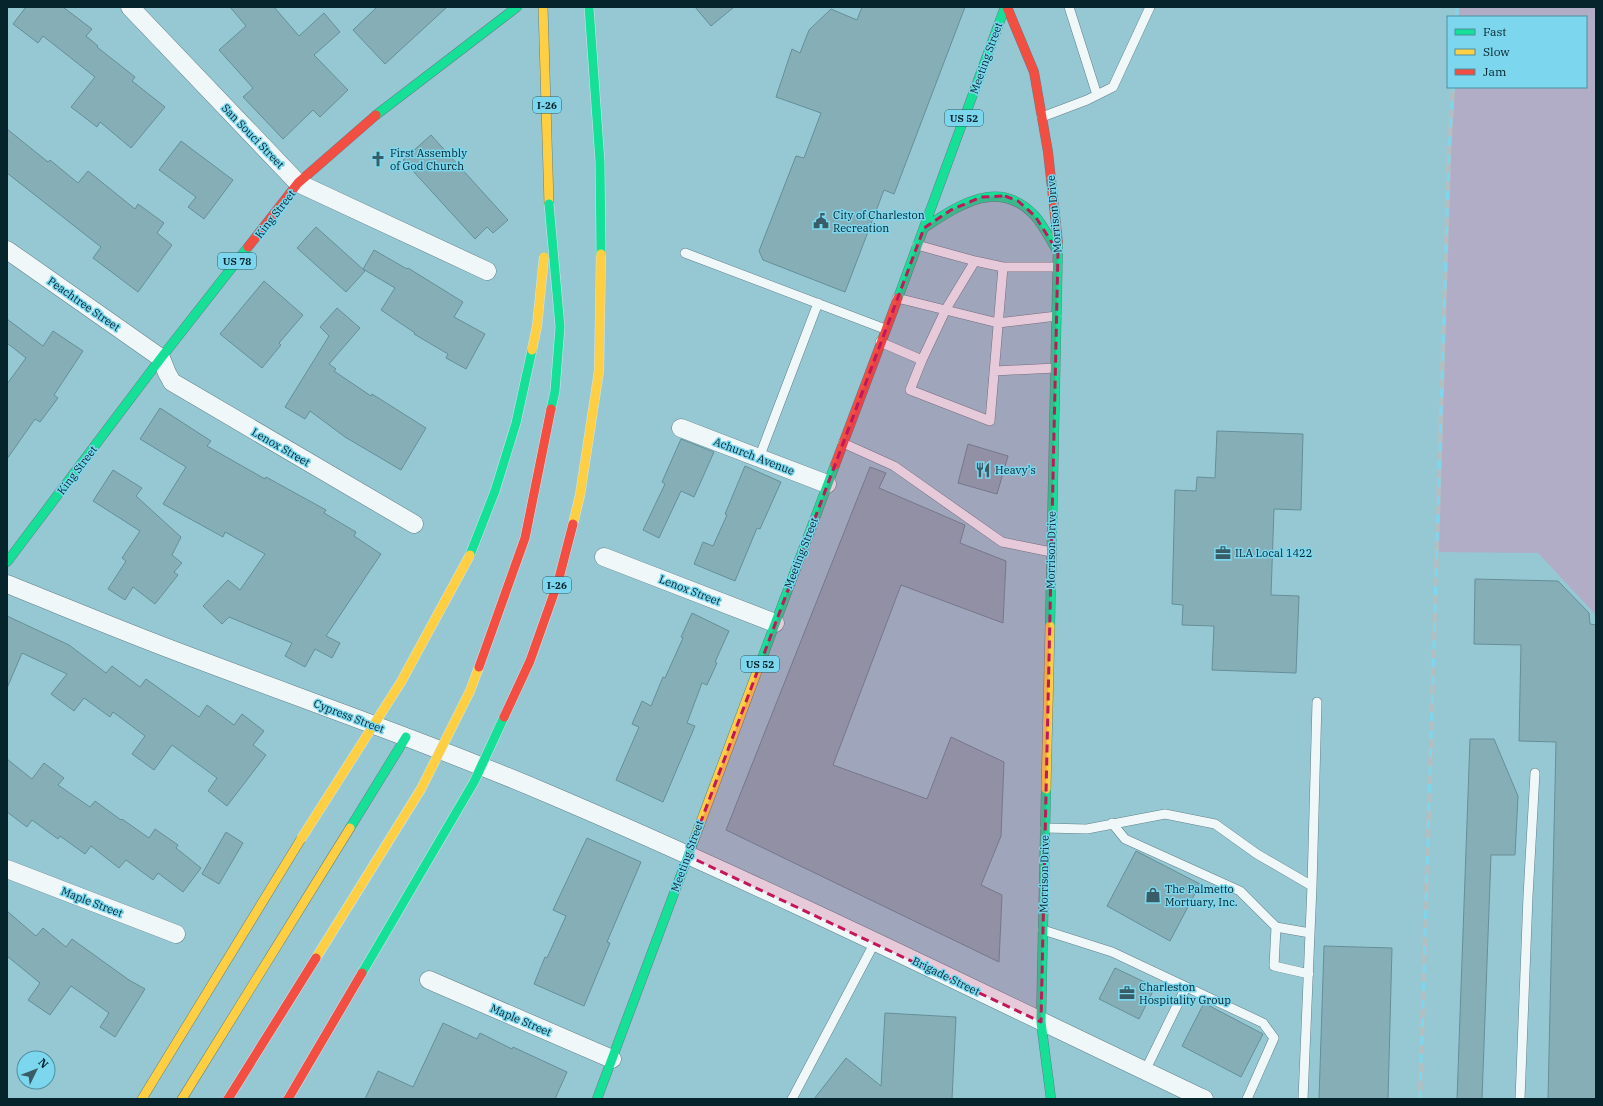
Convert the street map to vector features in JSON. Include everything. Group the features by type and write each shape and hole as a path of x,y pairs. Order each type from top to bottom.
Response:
{"main road":[{"name":"King Street","path":"7,562 161,358 298,183 366,123 517,7"},
{"name":"I-26","path":"228,1099 421,790 470,691 525,538 555,391 560,327 549,204 543,7"},
{"name":"I-26","path":"288,1099 474,782 530,661 558,582 580,495 598,371 601,276 600,162 589,7"},
{"name":"Morrison Drive","path":"1006,7 1034,72 1042,116 1058,242 1044,828 1041,1022 1051,1099"},
{"name":"Meeting Street","path":"597,1099 1006,7"},
{"path":"924,228 967,201 986,196 1005,196 1018,201 1031,212 1058,252"},
{"path":"142,1099 301,839 401,682 474,547 495,491 516,423 536,333 549,204"},
{"path":"182,1099 406,737"}],"street":[{"name":"San Souci Street","path":"130,7 298,183 487,271"},
{"name":"Peachtree Street","path":"7,250 161,358"},
{"name":"Lenox Street","path":"161,358 172,382 414,524"},
{"name":"Achurch Avenue","path":"681,428 827,484"},
{"name":"Lenox Street","path":"604,557 775,623"},
{"name":"Cypress Street","path":"7,584 198,660 406,737 549,794 688,856"},
{"name":"Brigade Street","path":"688,856 875,942 1204,1099"},
{"name":"Maple Street","path":"7,869 176,934"},
{"name":"Maple Street","path":"429,980 612,1059"}],"lane":[{"path":"1070,7 1097,95"},
{"path":"1042,116 1097,95 1112,87 1150,7"},
{"path":"918,245 975,261 1003,267 1057,267"},
{"path":"685,253 885,329"},
{"path":"975,261 946,309 922,360 910,390 990,421 1003,267"},
{"path":"897,298 998,323 1056,316"},
{"path":"759,458 818,303"},
{"path":"880,342 922,360"},
{"path":"994,371 1055,368"},
{"path":"843,443 894,466 1002,542 1051,552"},
{"path":"1303,1099 1309,974 1317,702"},
{"path":"1520,1099 1528,896 1535,773"},
{"path":"1044,828 1087,829 1165,814 1215,824 1257,854 1312,886"},
{"path":"1112,823 1125,839 1240,892 1276,927 1310,932"},
{"path":"1276,927 1274,966 1309,974"},
{"path":"1043,930 1112,952 1263,1023 1274,1038 1247,1099"},
{"path":"792,1099 875,942"},
{"path":"1145,1071 1186,988"}],"highlighted area":[{"path":"1005,196 1018,201 1035,216 1058,252 1041,1022 688,856 924,228 951,210 981,197"}],"shaded area":[{"path":"1457,7 1596,7 1596,615 1538,553 1437,552 1449,150 1453,88 1587,88 1587,16 1457,16"}],"building":[{"path":"26,7 63,7 92,29 86,36 98,46 97,47 135,77 132,81 165,107 131,148 100,122 97,127 71,107 95,77 43,36 38,43 13,24"},
{"path":"230,7 274,7 299,36 324,13 340,32 314,55 348,90 320,117 313,110 283,139 243,97 253,88 219,50 246,26"},
{"path":"377,7 447,7 385,64 353,30"},
{"path":"695,7 734,7 711,26"},
{"path":"862,7 965,7 894,194 884,190 845,292 763,260 759,251 796,156 804,158 821,113 776,97 792,49 800,53 809,30 831,9 857,20"},
{"path":"7,129 48,162 50,160 78,183 88,171 135,209 138,204 164,223 157,233 172,245 138,292 93,258 101,247 7,173"},
{"path":"431,135 508,220 493,233 487,227 475,239 403,160"},
{"path":"181,141 233,180 204,219 188,207 196,197 159,170"},
{"path":"316,227 365,271 346,292 297,248"},
{"path":"374,250 407,269 408,268 463,302 454,317 485,334 466,369 446,358 448,354 414,334 415,333 381,310 395,288 363,269"},
{"path":"264,281 303,315 279,343 281,345 262,368 220,334"},
{"path":"337,308 360,328 329,364 336,369 334,371 371,396 372,394 426,428 401,470 345,437 310,411 305,419 285,407 329,336 320,327"},
{"path":"7,319 43,346 53,331 83,351 54,395 58,398 40,422 35,419 7,459 7,384 26,358 7,343"},
{"path":"160,408 211,441 207,446 265,479 266,477 326,510 324,513 356,532 354,536 381,554 326,636 340,643 332,658 315,649 305,667 285,656 292,643 229,617 222,624 203,606 228,580 240,590 265,554 225,532 223,537 163,504 186,467 140,439"},
{"name":"ILA Local 1422","path":"1217,431 1303,434 1301,510 1274,509 1271,595 1299,596 1296,673 1212,670 1214,626 1182,625 1183,605 1172,604 1175,490 1196,491 1197,477 1215,478"},
{"path":"681,439 714,452 694,497 681,491 659,538 643,530 665,484 662,482"},
{"name":"Heavy's","path":"968,444 1008,456 997,494 958,483"},
{"path":"745,466 781,482 760,529 757,528 735,581 694,564 703,542 713,546 727,515 725,514"},
{"path":"870,467 886,473 879,488 965,525 960,543 1006,561 1003,623 901,585 833,765 927,799 951,737 1004,762 1001,836 981,885 1002,895 999,962 726,830"},
{"path":"113,470 142,488 136,496 181,537 172,555 182,563 174,572 178,575 155,604 133,587 125,600 108,589 126,561 122,558 140,531 93,501"},
{"path":"1475,579 1558,581 1589,613 1590,624 1596,625 1596,1099 1548,1099 1556,742 1519,741 1521,645 1474,644"},
{"path":"692,613 729,631 715,662 717,663 707,685 702,683 687,723 695,726 663,802 616,780 639,727 632,724 642,701 651,706 663,677 665,678 683,638 681,637"},
{"path":"7,616 69,645 106,673 112,666 140,687 146,679 199,717 207,705 234,725 242,714 264,731 253,745 266,755 227,806 208,791 217,778 172,745 154,770 132,754 145,736 113,712 110,717 84,698 74,711 51,694 67,674 22,653 7,688"},
{"path":"1470,739 1494,739 1518,796 1515,855 1491,855 1482,1099 1457,1099"},
{"path":"7,759 32,779 44,763 64,778 58,785 90,807 95,801 149,838 155,829 178,845 176,848 201,868 183,892 158,873 153,880 126,860 119,868 91,846 85,854 60,836 58,839 32,820 27,827 7,812"},
{"path":"226,832 243,843 219,884 202,874"},
{"path":"587,838 641,862 607,942 610,943 584,1006 534,984 545,957 547,958 566,916 553,910"},
{"name":"The Palmetto Mortuary, Inc.","path":"1136,851 1200,884 1170,941 1107,906"},
{"path":"7,911 36,936 43,928 66,947 72,939 129,980 145,989 115,1037 100,1027 109,1013 71,986 50,1015 28,1000 40,983 7,956"},
{"path":"1324,946 1392,948 1388,1099 1319,1099"},
{"name":"Charleston Hospitality Group","path":"1115,968 1155,987 1139,1019 1099,999"},
{"path":"1204,1003 1263,1034 1241,1077 1182,1046"},
{"path":"885,1013 956,1017 952,1099 814,1099 846,1058 881,1086"},
{"path":"443,1023 477,1039 480,1033 512,1049 513,1047 567,1072 555,1099 365,1099 378,1071 413,1087"}],"railway":[{"path":"1457,7 1457,16"},
{"path":"1420,1099 1449,150 1453,88"}],"traffic: fast":[{"path":"376,115 517,7"},
{"path":"589,7 600,162 601,254"},
{"path":"898,298 1005,7"},
{"path":"924,228 965,204 979,199 993,197 1007,198 1021,204 1035,216 1058,252"},
{"path":"549,204 560,327 555,391 551,409"},
{"path":"1050,626 1058,243"},
{"path":"7,562 161,358 248,247"},
{"path":"470,555 495,491 516,423 532,350"},
{"path":"758,669 835,465"},
{"path":"362,973 474,782 504,717"},
{"path":"350,828 406,737"},
{"path":"1046,789 1041,1022 1051,1099"},
{"path":"597,1099 694,840"}],"traffic: slow":[{"path":"543,7 549,204"},
{"path":"573,524 580,495 599,371 601,254"},
{"path":"532,350 537,326 544,257"},
{"path":"301,839 401,682 470,555"},
{"path":"1046,789 1050,626"},
{"path":"316,958 421,789 470,691 479,667"},
{"path":"694,840 758,669"},
{"path":"182,1099 350,828"},
{"path":"142,1099 301,839"}],"traffic: jam":[{"path":"1007,7 1034,72 1048,152 1058,243"},
{"path":"248,247 298,183 376,115"},
{"path":"835,465 898,298"},
{"path":"479,667 525,538 551,409"},
{"path":"504,717 530,661 558,582 573,524"},
{"path":"228,1099 316,958"},
{"path":"288,1099 362,973"}],"place":[{"name":"First Assembly of God Church","path":"378,159"},
{"name":"City of Charleston Recreation","path":"821,221"},
{"name":"Heavy's","path":"983,470"},
{"name":"ILA Local 1422","path":"1223,553"},
{"name":"The Palmetto Mortuary, Inc.","path":"1153,895"},
{"name":"Charleston Hospitality Group","path":"1127,993"}]}
